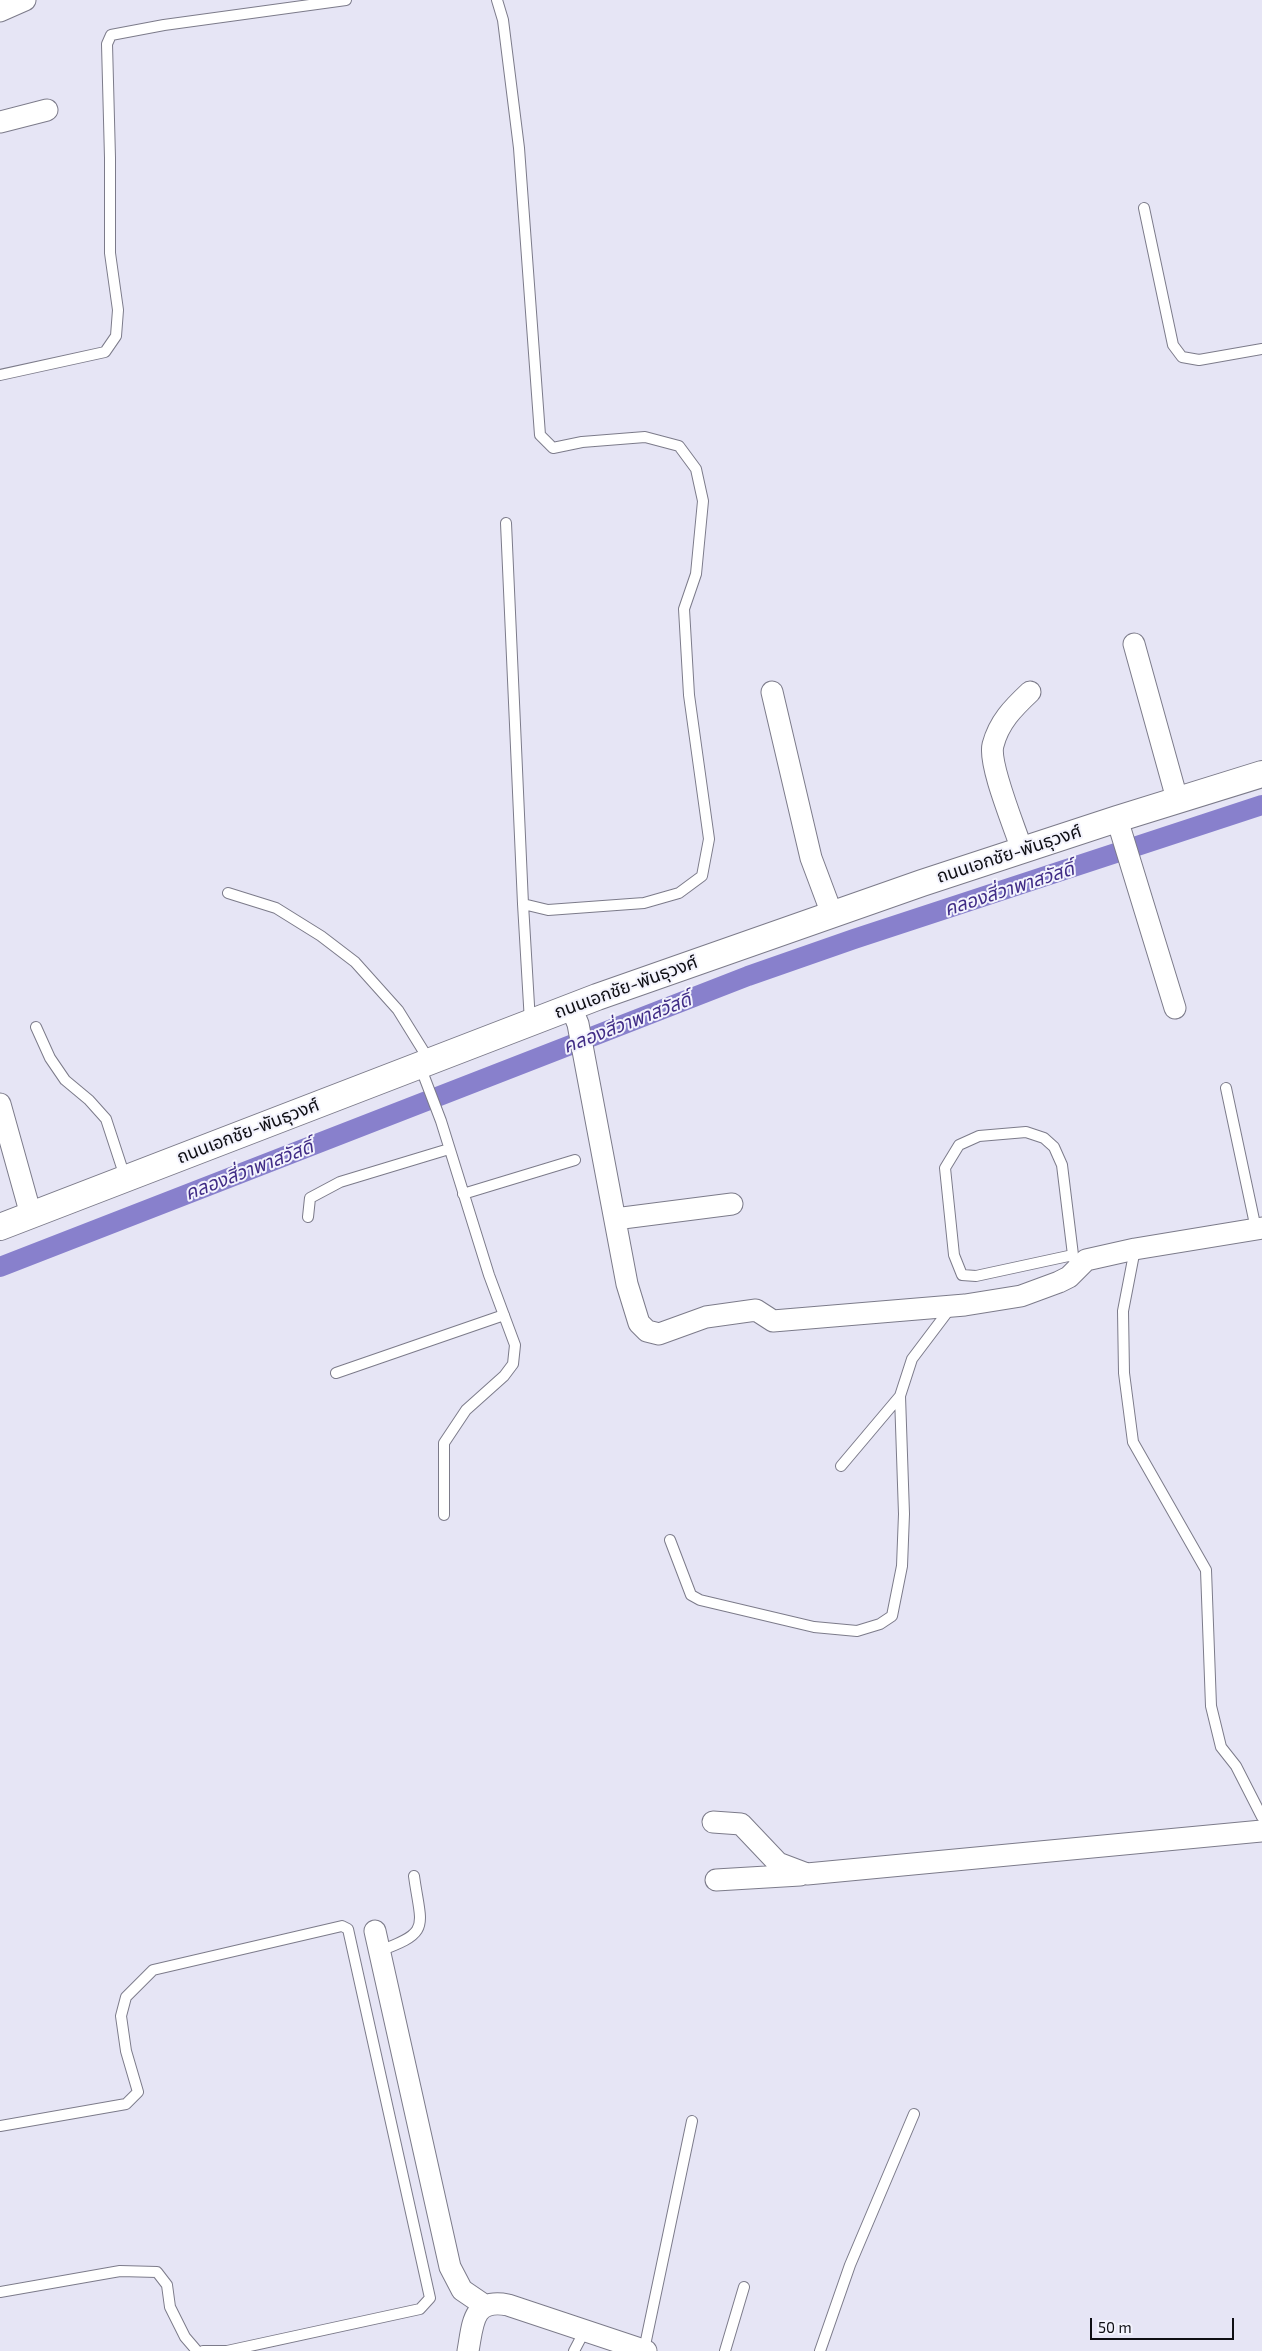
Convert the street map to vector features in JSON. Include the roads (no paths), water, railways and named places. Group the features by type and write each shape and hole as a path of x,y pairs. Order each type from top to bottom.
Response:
{"street":[{"path":"0,10 25,0"},
{"path":"0,122 47,110"},
{"path":"1134,644 1177,799"},
{"path":"772,692 811,858 838,912"},
{"path":"1022,850 994,767 992,747 1010,711 1030,692"},
{"path":"796,732 838,912"},
{"name":"ถนนเอกชัย-พันธุวงศ์","path":"0,1226 125,1178 425,1070 530,1023 574,1015 838,912 1022,850 1120,828 1177,799 1262,774"},
{"path":"1120,828 1175,1008"},
{"path":"574,1015 584,1053 603,1165 627,1284 639,1323 647,1330 659,1334 706,1317 756,1310 773,1321 952,1306 1021,1296 1060,1282 1069,1276 1074,1262 1135,1248 1259,1228"},
{"path":"0,1104 31,1214"},
{"path":"615,1219 732,1204"},
{"path":"714,1822 741,1824 778,1863 807,1874"},
{"path":"716,1880 807,1874 1262,1831"},
{"path":"377,1941 450,2267 462,2290 484,2305"},
{"path":"468,2351 476,2314 484,2305 494,2302 645,2351"}],"lane":[{"path":"0,375 105,352 116,336 118,310 110,253 107,44 111,35 164,25 346,0"},
{"path":"497,0 503,20 519,148 540,435 553,448 582,442 645,437 679,446 696,469 703,501 696,574 684,608 689,695 709,839 702,876 679,893 644,903 548,910 523,904"},
{"path":"1144,208 1173,345 1182,357 1199,360 1262,349"},
{"path":"506,523 530,1023"},
{"path":"228,893 276,908 321,936 356,962 398,1010 425,1070 489,1275 515,1345 513,1364 504,1376 466,1410 444,1443 444,1515"},
{"path":"36,1027 50,1058 65,1080 89,1100 106,1119 125,1178"},
{"path":"1226,1088 1259,1228"},
{"path":"1026,1132 1044,1138 1054,1147 1062,1165 1074,1262 976,1276 965,1277 962,1275 954,1255 945,1168 958,1145 979,1136 1026,1132"},
{"path":"308,1217 310,1198 340,1182 449,1149"},
{"path":"463,1194 575,1160"},
{"path":"1135,1248 1123,1311 1124,1372 1133,1442 1206,1570 1211,1706 1221,1746 1236,1766 1262,1817"},
{"path":"670,1540 690,1594 700,1600 814,1627 856,1631 880,1624 892,1616 902,1566 904,1514 900,1396 912,1359 952,1306"},
{"path":"336,1373 504,1315"},
{"path":"841,1466 900,1396"},
{"path":"377,1941 406,1942 417,1934 420,1922 414,1876"},
{"path":"0,2126 126,2104 138,2092 126,2051 121,2016 126,1997 154,1970 342,1926 348,1929 430,2298 420,2309 227,2351 203,2351"},
{"path":"820,2351 850,2265 914,2114"},
{"path":"645,2351 692,2121"},
{"path":"0,2292 120,2271 157,2272 167,2285 170,2307 185,2337 197,2351"},
{"path":"725,2351 744,2287"},
{"path":"574,2351 584,2332"}],"waterway":[{"name":"คลองสี่วาพาสวัสดิ์","path":"0,1267 748,976 854,939 1262,805"}]}
